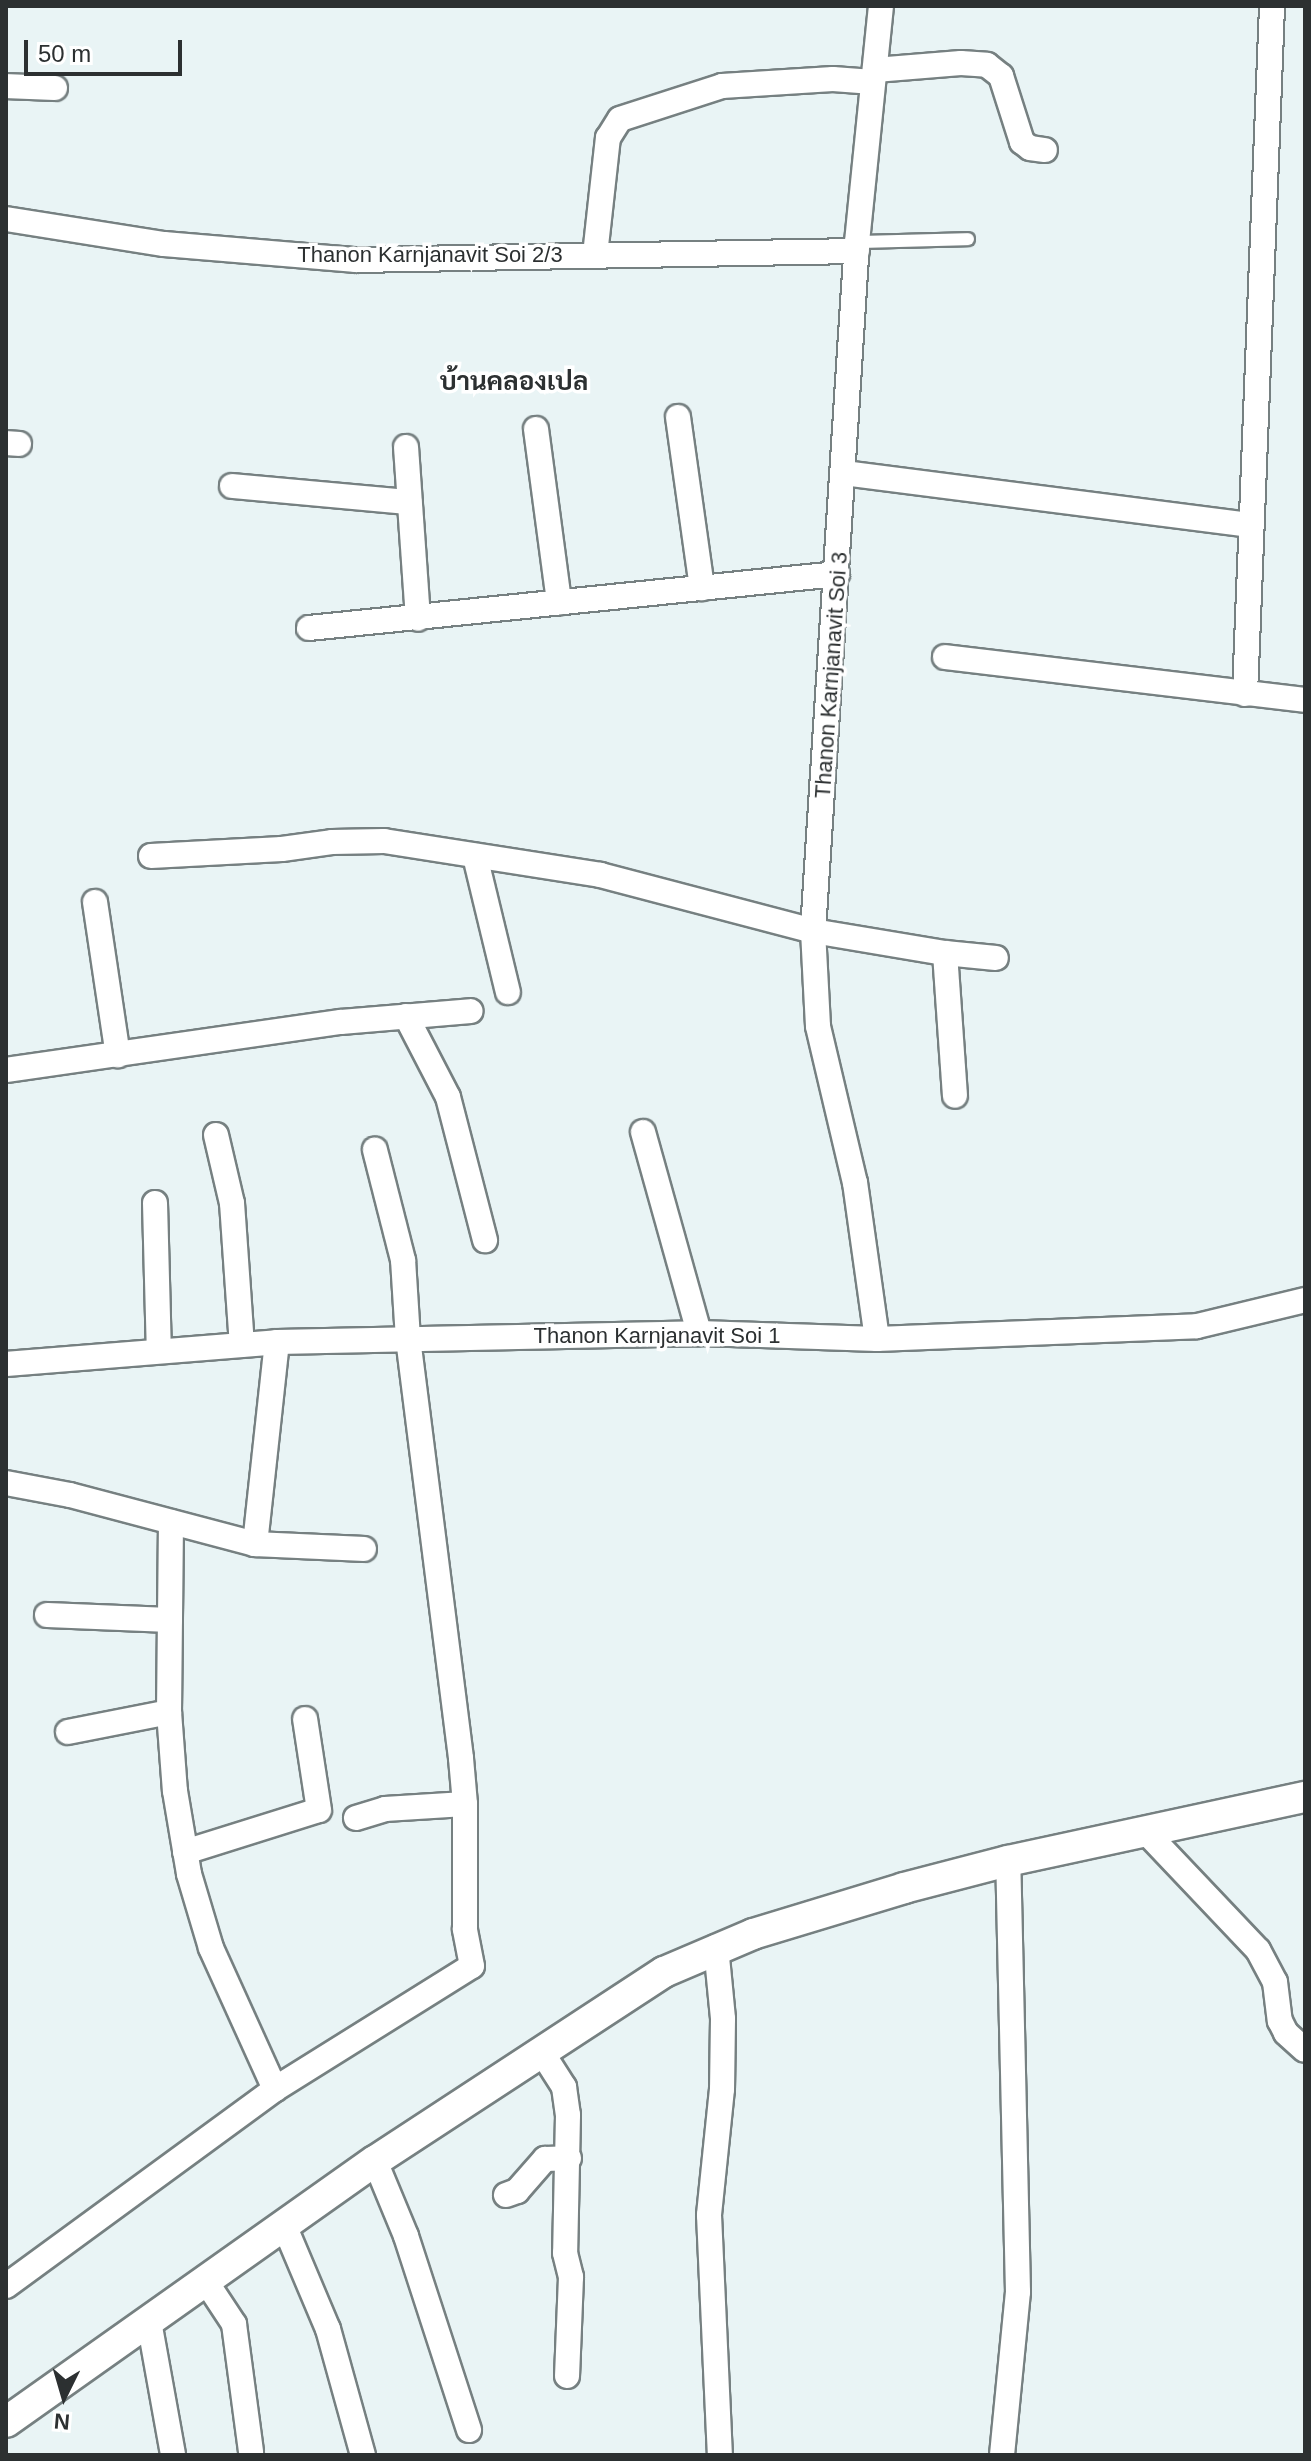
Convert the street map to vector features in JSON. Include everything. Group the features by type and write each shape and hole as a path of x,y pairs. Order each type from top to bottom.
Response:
{"street":[{"name":"Thanon Karnjanavit Soi 3","path":"877,1339 855,1183 818,1026 813,931 857,247 881,6"},
{"path":"1245,694 1272,6"},
{"path":"595,255 608,138 620,119 722,86 874,76 961,63 987,65 1001,76 1022,142 1030,148 1045,150"},
{"path":"6,86 55,88"},
{"name":"Thanon Karnjanavit Soi 2/3","path":"6,219 164,244 356,260 857,247"},
{"path":"678,417 702,588"},
{"path":"536,429 559,602"},
{"path":"406,447 418,619"},
{"path":"844,473 1251,525"},
{"path":"232,486 409,502"},
{"path":"309,628 837,574"},
{"path":"945,657 1305,700"},
{"path":"151,856 282,849 359,840 600,875 813,931 945,953 996,958"},
{"path":"475,856 508,992"},
{"path":"95,902 118,1055"},
{"path":"945,953 955,1096"},
{"path":"6,1070 406,1016 471,1011"},
{"path":"406,1016 448,1097 485,1240"},
{"path":"643,1132 699,1333"},
{"path":"216,1135 232,1203 242,1345"},
{"path":"6,2286 275,2089 472,1966 465,1929 465,1804 408,1339 403,1260 375,1150"},
{"path":"155,1203 159,1351"},
{"name":"Thanon Karnjanavit Soi 1","path":"6,1364 277,1342 699,1333 877,1339 1197,1326 1305,1300"},
{"path":"255,1544 277,1342"},
{"path":"6,1483 70,1495 255,1544 364,1549"},
{"path":"171,1522 169,1712 175,1791 185,1852 211,1948 275,2089"},
{"path":"47,1615 170,1620"},
{"path":"68,1732 169,1712"},
{"path":"185,1852 319,1810 305,1719"},
{"path":"6,2422 375,2161 628,1993 716,1947 836,1908 1008,1861 1305,1797"},
{"path":"356,1818 385,1809 465,1804"},
{"path":"1145,1831 1258,1950 1275,1982 1280,2021 1286,2033 1305,2050"},
{"path":"1002,2455 1018,2292 1008,1861"},
{"path":"716,1947 723,2019 722,2089 709,2215 720,2455"},
{"path":"541,2051 564,2087 569,2158 565,2253 571,2277 567,2376"},
{"path":"506,2195 517,2191 542,2161 569,2158"},
{"path":"375,2161 406,2236 469,2430"},
{"path":"284,2225 328,2329 363,2455"},
{"path":"205,2280 234,2324 251,2452"},
{"path":"149,2321 173,2455"}],"lane":[{"path":"857,247 968,239"}],"district":[{"name":"บ้านคลองเปล","path":"514,382"}]}
